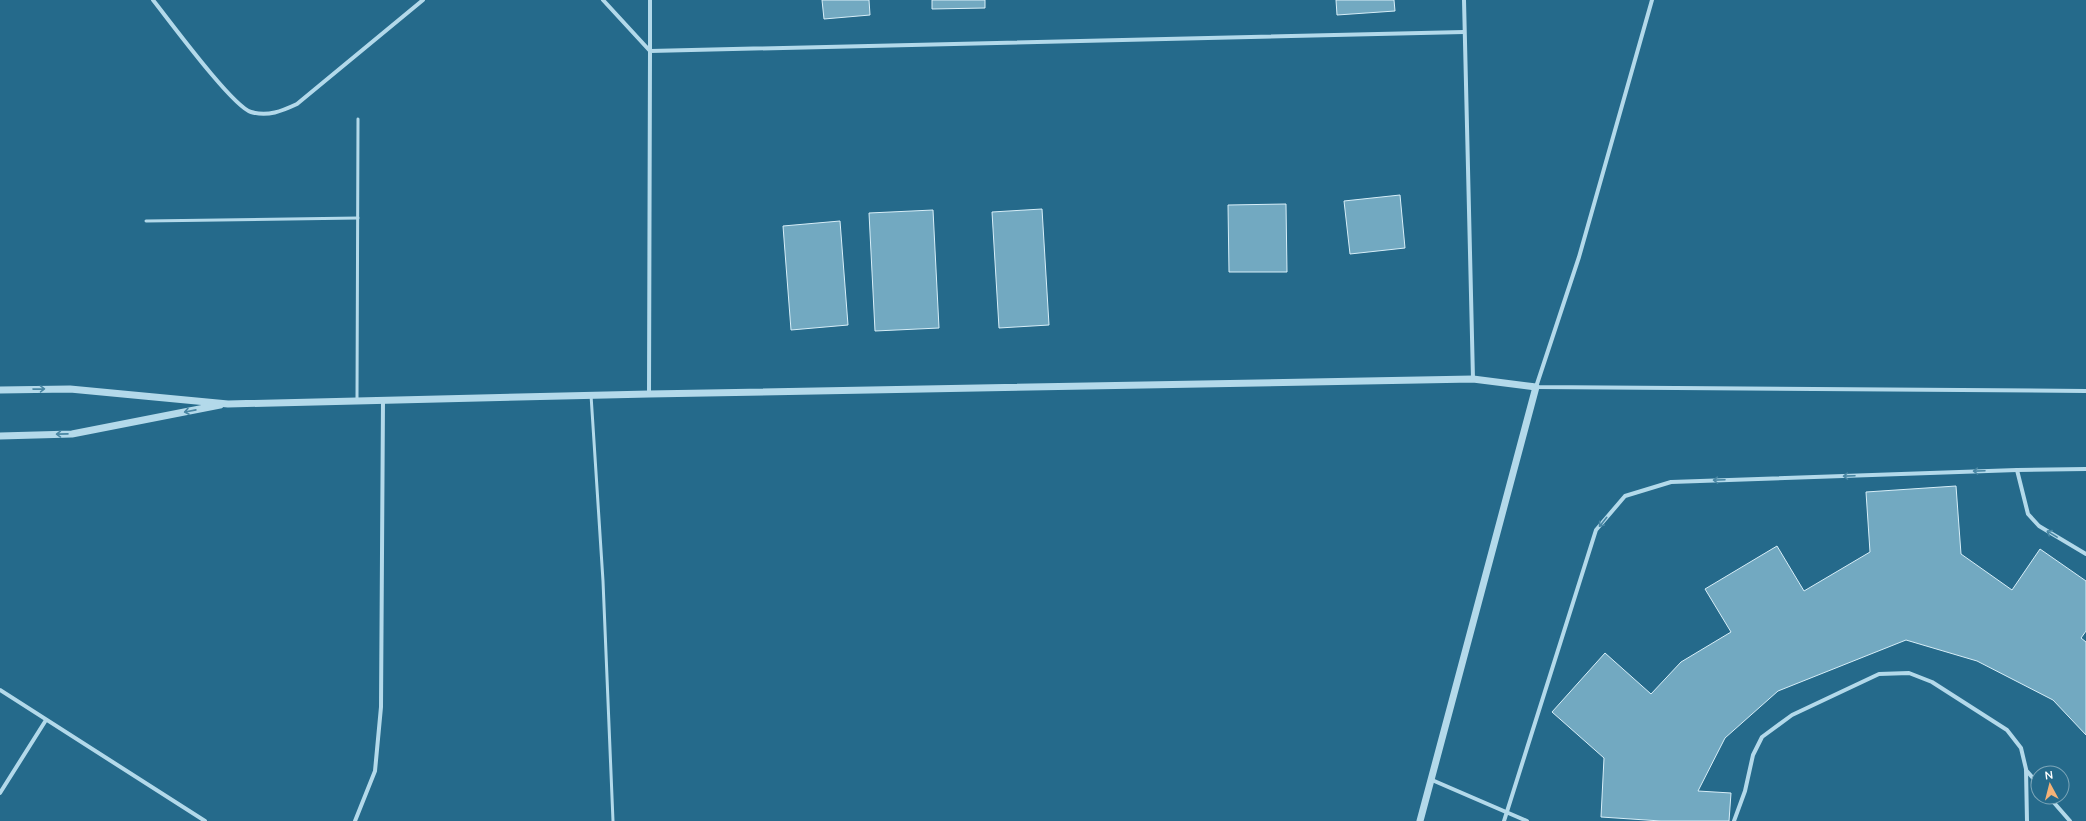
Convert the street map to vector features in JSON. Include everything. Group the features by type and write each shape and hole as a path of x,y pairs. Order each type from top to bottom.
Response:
{"street":[{"path":"153,0 233,99 250,112 275,114 297,104 423,0"},
{"path":"602,0 650,51 1464,32"},
{"path":"649,394 650,0"},
{"path":"1464,0 1473,379"},
{"path":"1420,821 1536,387 1579,257 1652,0"},
{"path":"0,390 70,388 228,404 591,395 1473,379 1536,387 2086,391"},
{"path":"354,821 375,771 381,707 383,400"},
{"path":"0,436 72,434 228,404"},
{"path":"1504,821 1596,530 1625,496 1672,482 2086,469"},
{"path":"2018,470 2028,514 2038,526 2086,554"},
{"path":"1734,821 1745,791 1753,755 1762,737 1792,715 1879,674 1909,673 1932,682 2007,730 2021,748 2026,769 2027,821"},
{"path":"0,690 204,821"},
{"path":"0,793 46,720"},
{"path":"2026,769 2030,774"},
{"path":"1432,780 1527,821"},
{"path":"2056,805 2070,821"}],"lane":[{"path":"357,401 358,119"},
{"path":"146,221 358,218"},
{"path":"591,395 603,581 613,821"}],"building":[{"path":"822,0 869,0 870,15 824,19"},
{"path":"932,0 985,0 985,8 932,9"},
{"path":"1336,0 1394,0 1395,11 1337,15"},
{"path":"1400,195 1405,248 1350,254 1344,201"},
{"path":"1286,204 1287,272 1229,272 1228,205"},
{"path":"1042,209 1049,325 999,328 992,212"},
{"path":"933,210 939,328 875,331 869,213"},
{"path":"840,221 848,325 791,330 783,226"},
{"path":"1956,486 1961,554 2012,590 2040,549 2086,581 2086,631 2081,638 2086,642 2086,735 2053,700 1977,661 1906,640 1778,691 1725,738 1698,791 1731,793 1729,821 1661,821 1601,817 1604,758 1552,712 1605,653 1651,694 1681,662 1731,632 1705,589 1777,546 1804,591 1870,552 1866,492"}]}
